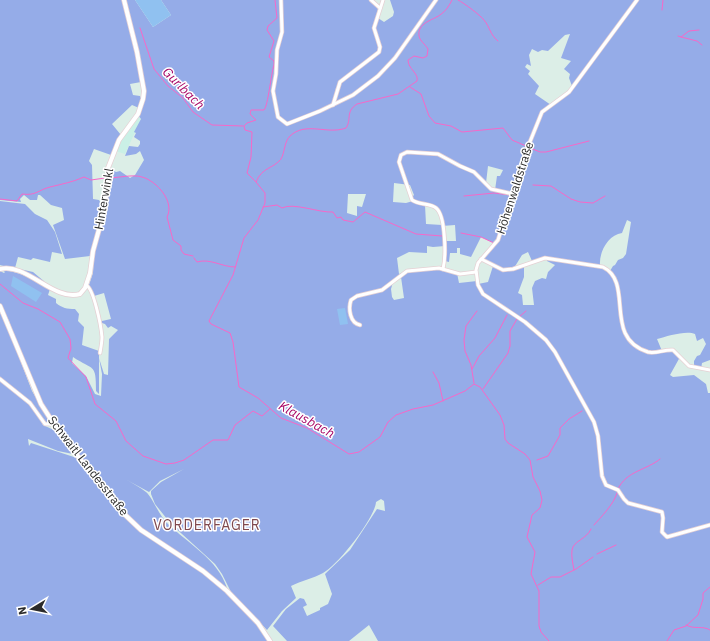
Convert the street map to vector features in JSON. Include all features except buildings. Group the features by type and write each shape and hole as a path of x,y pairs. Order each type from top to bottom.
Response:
{"street":[{"name":"Hinterwinkl","path":"86,285 104,208 107,170 120,139 141,107 144,94 132,29 124,0"},
{"path":"282,0 282,32 277,50 273,91 278,117 283,122 288,124 333,105 360,90 383,72 436,0"},
{"path":"372,0 380,8"},
{"path":"333,105 340,82 379,52 380,47 374,28 383,0"},
{"name":"Höhenwaldstraße","path":"476,272 477,265 498,240 528,146 542,112 569,92 637,0"},
{"path":"442,269 446,252 439,213 434,207 412,200 399,162 401,155 407,152 438,154 454,164 474,172 491,189 513,194"},
{"path":"482,259 504,270 545,258 603,267 610,271 615,280 622,323 629,340 647,352 673,350 687,365 710,370"},
{"path":"0,268 14,270 36,279 56,291 74,295 81,293 86,285 91,289 99,318 102,337 100,353"},
{"path":"360,325 356,323 351,315 350,304 352,298 382,290 404,272 427,268 442,269 460,274 476,272 478,286 483,294 524,322 546,340 555,352 594,422 598,436 602,476 606,485 618,490 628,503 662,512 662,532 665,537 671,537 710,525"},
{"name":"Schwaitl Landesstraße","path":"0,306 8,321 34,390 53,424 106,492 132,522 149,536 203,571 221,585 254,618 270,641"},
{"path":"0,379 30,403 45,424 53,424"}],"shaded area":[{"path":"0,0 123,0 129,21 141,82 130,84 133,95 140,96 142,101 139,108 132,105 112,124 121,135 111,155 94,149 89,161 92,165 93,199 99,200 103,207 90,256 65,259 53,225 64,220 62,208 51,205 40,195 38,195 37,200 30,200 24,195 20,199 21,202 0,200"},
{"path":"126,0 135,0 153,27 171,15 161,0 280,0 280,17 282,17 283,0 371,0 378,9 373,28 379,51 341,80 336,88 332,107 341,83 380,53 381,46 375,29 378,18 384,22 393,16 394,12 390,0 710,0 710,360 702,363 701,369 694,368 694,361 697,356 700,355 706,344 703,338 697,341 695,334 682,333 657,339 662,351 671,350 680,357 670,375 673,377 694,375 706,384 708,393 710,393 710,641 378,641 369,625 349,641 287,641 273,626 286,609 300,598 304,599 307,605 303,607 307,616 320,610 320,608 328,604 332,594 325,574 350,550 377,509 385,511 384,501 381,499 376,502 374,509 363,529 346,551 330,568 319,575 291,586 296,598 282,611 267,630 231,592 215,564 171,524 155,504 151,491 161,482 184,469 160,481 149,492 125,479 141,488 148,494 167,523 217,568 227,588 207,572 142,528 122,510 62,435 31,381 9,321 0,303 0,271 4,273 5,272 2,270 14,272 32,279 50,289 48,295 56,299 56,303 58,305 65,308 75,309 79,314 78,321 84,327 82,345 99,351 99,358 104,374 108,375 109,339 118,330 111,326 108,328 102,323 102,321 111,319 104,293 94,296 89,285 93,273 94,252 101,228 109,168 116,172 120,171 130,178 135,175 144,160 140,151 136,154 125,156 129,146 138,147 140,144 140,141 134,137 136,133 134,132 141,119 138,115 145,90 138,47","holes":["570,34 561,58 571,61 564,69 570,74 569,78 572,86 565,97 551,105 535,94 539,86 528,74 530,71 525,67 527,64 531,66 529,55 532,49 538,52 542,50 548,51 565,35","488,166 503,170 500,176 497,176 495,190 486,183","394,183 410,185 414,195 411,198 413,201 406,203 393,202","348,194 366,194 362,207 357,206 357,216 347,213","425,205 438,210 442,225 426,224","627,220 631,222 626,254 623,258 618,260 610,271 600,265 600,260 605,245 617,234 622,233","455,225 456,241 444,241 442,226","481,237 496,244 481,259 493,266 488,282 478,284 477,281 459,283 457,273 439,268 407,271 399,274 397,258 409,252 427,253 427,246 445,246 445,261 449,262 450,253 457,253 457,248 460,248 460,254 471,257","528,252 532,261 547,258 547,261 555,265 548,272 546,279 542,278 535,281 532,288 534,305 523,305 522,295 518,293 524,277 524,266 514,268 522,255","401,277 404,298 394,300 391,289 393,282","73,357 92,369 95,376 96,391 99,394 99,358 102,374 101,396 95,394 86,376 72,363"]},
{"path":"135,0 161,0 171,15 153,27"},
{"path":"138,114 141,119 125,154 115,151"},
{"path":"0,201 25,204 35,214 47,220 55,232 62,254 52,252 50,262 33,258 31,260 18,257 15,268 33,272 45,282 22,271 0,265"},
{"path":"13,276 42,293 36,302 11,286"},
{"path":"345,308 348,324 340,325 337,309"},
{"path":"2,313 32,391 49,420 47,423 28,400 0,378 0,314"},
{"path":"0,381 34,409 43,425 56,431 73,454 58,451 28,439 29,446 31,443 77,458 140,531 203,573 220,587 253,619 269,641 0,641"}],"waterway":[{"path":"256,182 247,173 251,157 252,132 245,130 244,126 247,123 256,120 250,114 251,110 264,110 267,103 274,65 274,61 269,57 274,41 267,30 268,26 277,18 275,0"},
{"name":"Klausbach","path":"452,0 444,12 426,22 420,28 419,36 428,49 427,56 423,58 414,56 408,60 417,81 398,94 357,104 351,110 346,128 339,130 303,129 296,132 288,138 281,159 275,165 261,173 256,182 265,193 265,203 258,220 244,238 233,275 209,321 211,324 230,333 233,342 239,387 258,398 281,418 307,428 349,454 359,452 380,437 388,422 396,415 413,409 433,405 465,391 474,384 480,387 500,415 504,425 505,439 508,443 525,454 530,460 533,477 540,491 542,500 540,508 532,515 527,537 535,552 531,574 539,591 539,626 541,632 549,641"},
{"path":"458,0 482,18 493,36 498,41"},
{"path":"662,10 663,0"},
{"name":"Gurlbach","path":"140,28 154,69 168,86 183,98 193,112 212,125 243,126"},
{"path":"678,36 681,37 689,31 699,30"},
{"path":"681,37 697,41 702,45"},
{"path":"410,87 421,94 429,116 435,123 451,126 462,132 503,128 512,140 526,146"},
{"path":"528,147 540,152 546,152 589,141"},
{"path":"108,178 138,176 148,179 159,187 169,205 167,217 173,240 181,246 181,250 184,254 193,256"},
{"path":"0,199 17,201 22,194 34,193 84,177 91,180 105,178"},
{"path":"533,185 551,186 571,199 580,202 593,203 605,196"},
{"path":"464,196 494,193 510,195"},
{"path":"263,207 277,205 282,208 293,206 333,212 337,218 341,217 343,220 353,222 365,212 416,234 442,236"},
{"path":"461,233 481,237 494,243"},
{"path":"194,258 197,262 207,261 235,267"},
{"path":"0,284 23,303 38,309 60,322 70,339 71,348 68,358 86,377 95,404 116,421 126,441 143,456 166,464 184,460 213,440 228,440 235,425 253,411 262,416 270,409"},
{"path":"474,383 471,365 465,351 464,340 466,326 477,311"},
{"path":"519,317 526,311"},
{"path":"472,369 479,356 495,338 507,315"},
{"path":"483,389 508,353 510,346 510,331 517,319"},
{"path":"433,372 439,383 443,401"},
{"path":"537,460 548,456 560,435 560,428 569,419 582,411"},
{"path":"618,489 631,474 655,463 660,459"},
{"path":"594,525 610,506 617,493"},
{"path":"574,570 572,555 573,547 591,529"},
{"path":"597,554 616,545"},
{"path":"538,585 551,577 560,577 576,569 593,557"},
{"path":"667,641 674,630 686,626 698,615 703,599 703,593 710,587"},
{"path":"686,625 710,630"}],"district":[{"name":"VORDERFAGER","path":"207,525"}]}
